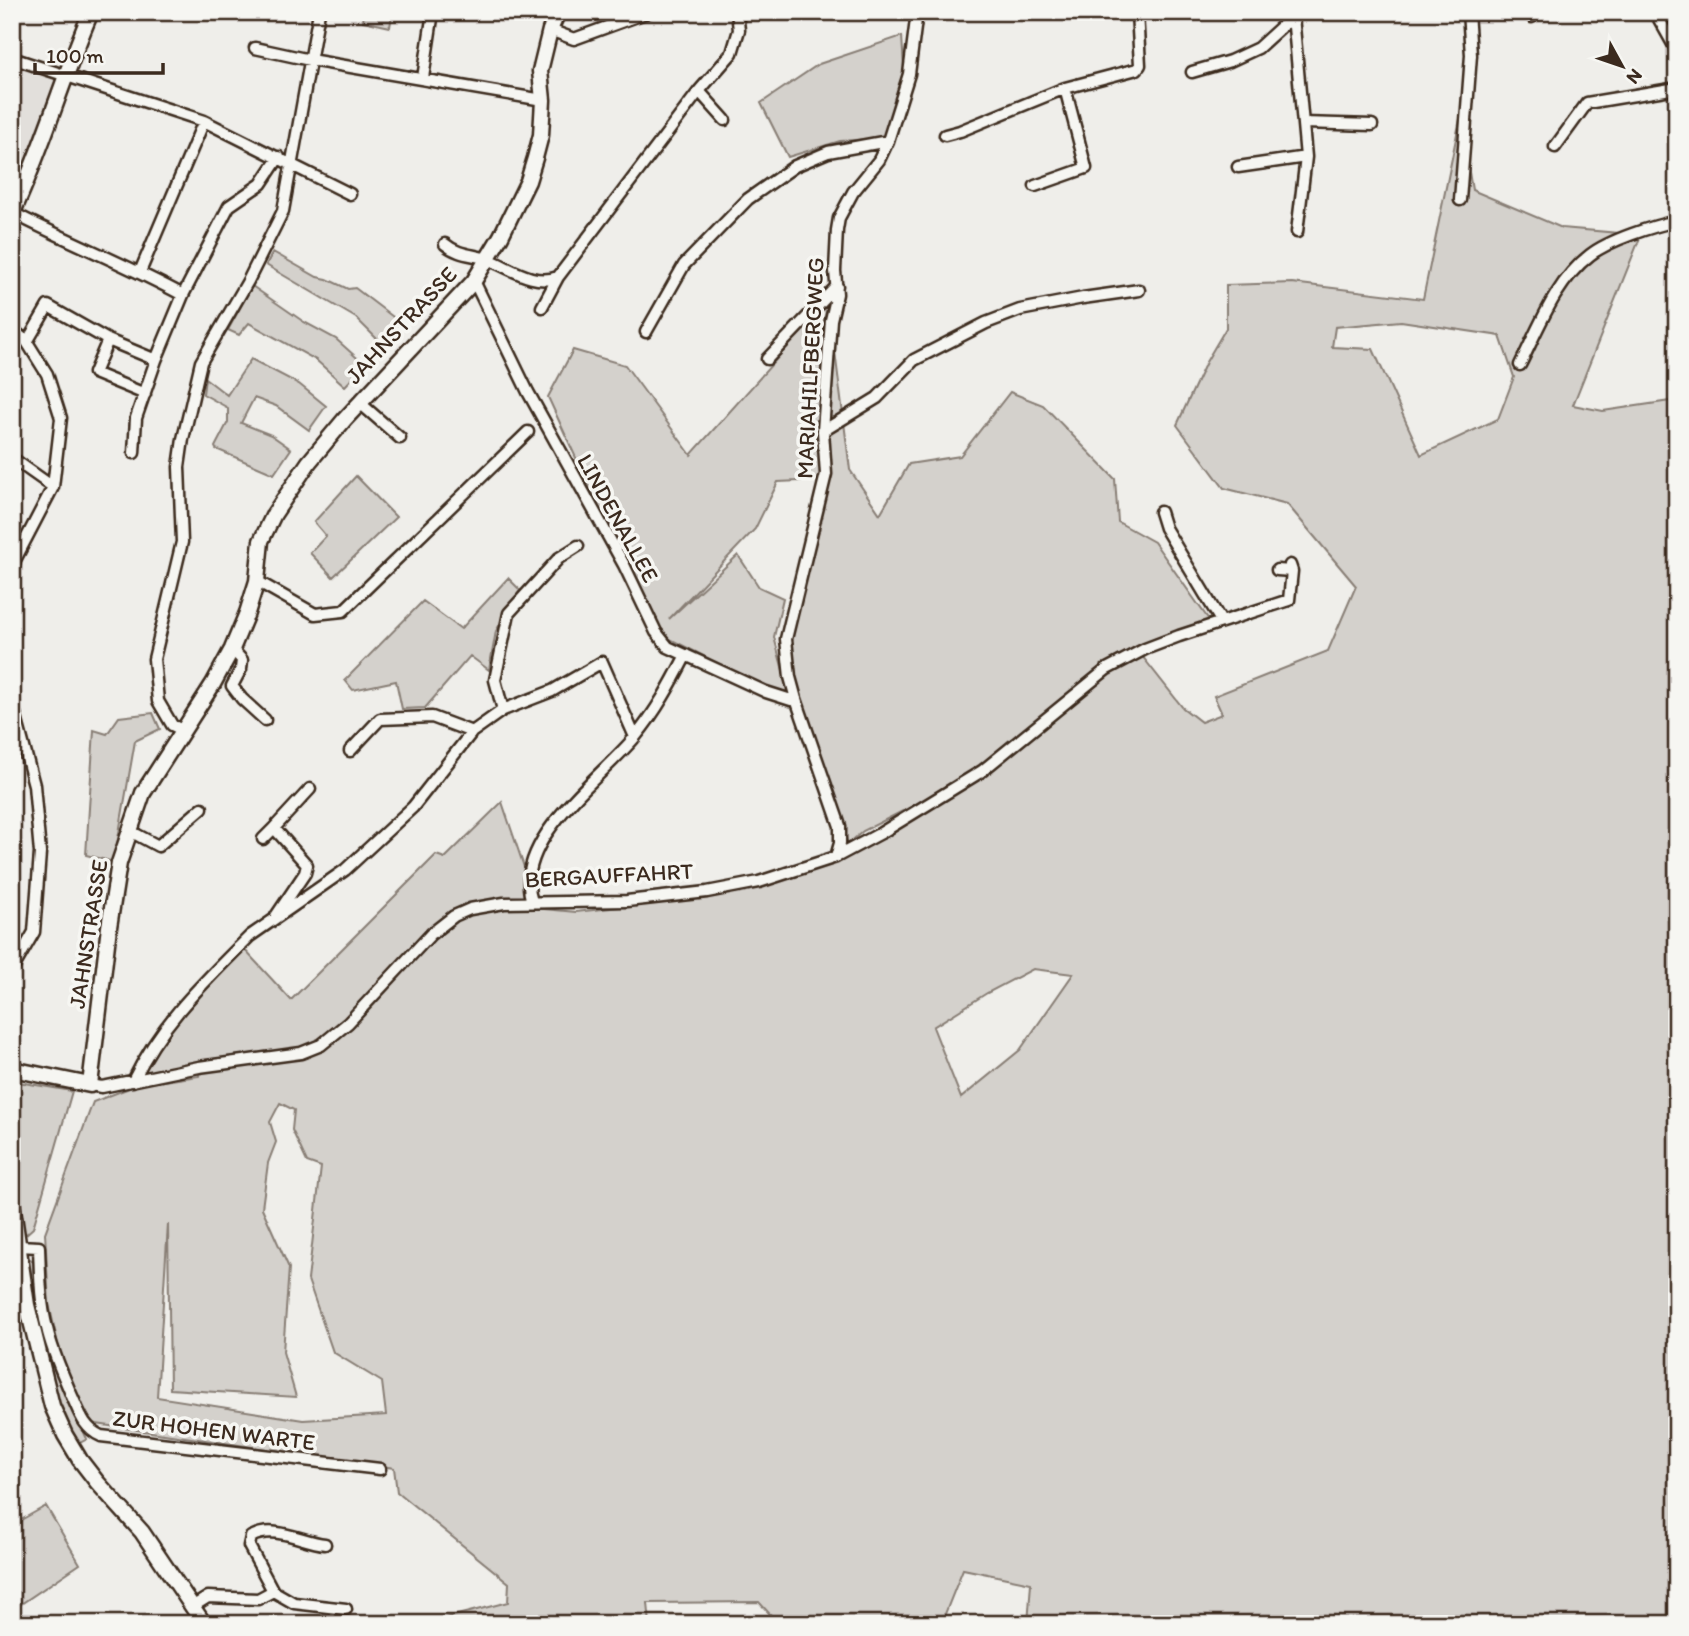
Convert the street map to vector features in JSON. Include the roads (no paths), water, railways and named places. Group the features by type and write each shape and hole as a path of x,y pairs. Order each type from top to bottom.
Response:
{"street":[{"path":"91,12 13,213 62,239 140,272 183,295"},
{"path":"182,730 172,724 158,701 154,659 182,542 180,467 183,439 201,362 248,281 282,211 319,12"},
{"path":"423,78 433,12"},
{"name":"JAHNSTRASSE","path":"90,1086 119,863 143,793 213,684 232,649 257,581 261,541 274,513 309,462 474,281 488,259 528,181 541,135 543,100 540,71 550,30 558,12"},
{"path":"550,30 574,39 648,12"},
{"path":"542,307 558,277 699,91 732,53 739,30 737,12"},
{"name":"MARIAHILFBERGWEG","path":"836,857 840,843 840,826 796,699 790,677 786,639 826,474 823,431 831,320 837,286 835,251 839,218 861,181 879,160 888,141 909,74 917,12"},
{"path":"945,135 1065,88 1137,69 1140,65 1138,12"},
{"path":"1460,200 1471,55 1468,12"},
{"path":"1655,12 1677,51"},
{"path":"1192,72 1230,61 1258,48 1293,14"},
{"path":"1293,14 1306,157 1297,232"},
{"path":"255,48 543,100"},
{"path":"12,58 204,121 350,194"},
{"path":"1035,186 1086,168 1065,88"},
{"path":"1555,147 1587,103 1677,88"},
{"path":"699,91 725,120"},
{"path":"140,272 204,121"},
{"path":"1303,123 1371,125"},
{"path":"646,332 684,265 748,199 806,161 828,152 888,141"},
{"path":"134,453 134,429 156,360 183,295 229,205 261,184 279,157"},
{"path":"1238,167 1306,157"},
{"path":"1520,365 1564,281 1591,254 1628,236 1677,221"},
{"path":"445,244 454,252 488,259 524,276 549,281 558,277"},
{"name":"LINDENALLEE","path":"474,281 528,392 624,565 656,632 668,647 766,692 791,701 796,699"},
{"path":"767,359 837,286"},
{"path":"823,431 877,398 914,360 986,323 1020,310 1139,290"},
{"path":"27,342 48,306 108,340 156,360"},
{"path":"12,328 27,342 47,374 61,418 53,487 15,560 13,569"},
{"path":"108,340 94,373 145,394"},
{"path":"360,403 400,438"},
{"path":"257,581 315,614 342,611 528,432"},
{"path":"12,458 53,487"},
{"path":"1160,512 1165,528 1221,621"},
{"path":"502,710 495,680 509,613 559,558 578,546"},
{"name":"BERGAUFFAHRT","path":"12,1069 102,1087 199,1067 301,1053 321,1045 348,1023 431,934 454,916 470,909 531,902 627,901 707,892 759,882 836,857 881,833 982,771 1107,669 1145,649 1289,600 1291,568 1277,570"},
{"name":"JAHNSTRASSE","path":"232,649 242,660 241,669 232,686 265,720"},
{"path":"531,902 527,888 531,864 553,821 635,737 668,690 686,655"},
{"path":"132,1081 148,1051 180,1006 250,936 345,870 413,807 472,732 502,710 552,691 602,662 635,737"},
{"path":"12,702 34,785 40,853 34,932 12,970"},
{"path":"350,751 380,719 432,717 472,732"},
{"path":"263,839 310,789"},
{"path":"130,831 159,846 202,808"},
{"path":"272,922 305,873 307,865 274,828"},
{"path":"12,1202 27,1305 52,1406 80,1460 142,1532 196,1618 208,1597 258,1599 273,1591"},
{"name":"ZUR HOHEN WARTE","path":"18,1246 39,1247 42,1303 47,1328 57,1362 83,1421 91,1431 101,1436 380,1469"},
{"path":"326,1544 313,1543 300,1536 260,1532 251,1537 249,1546 273,1591 294,1603 346,1609"}]}
